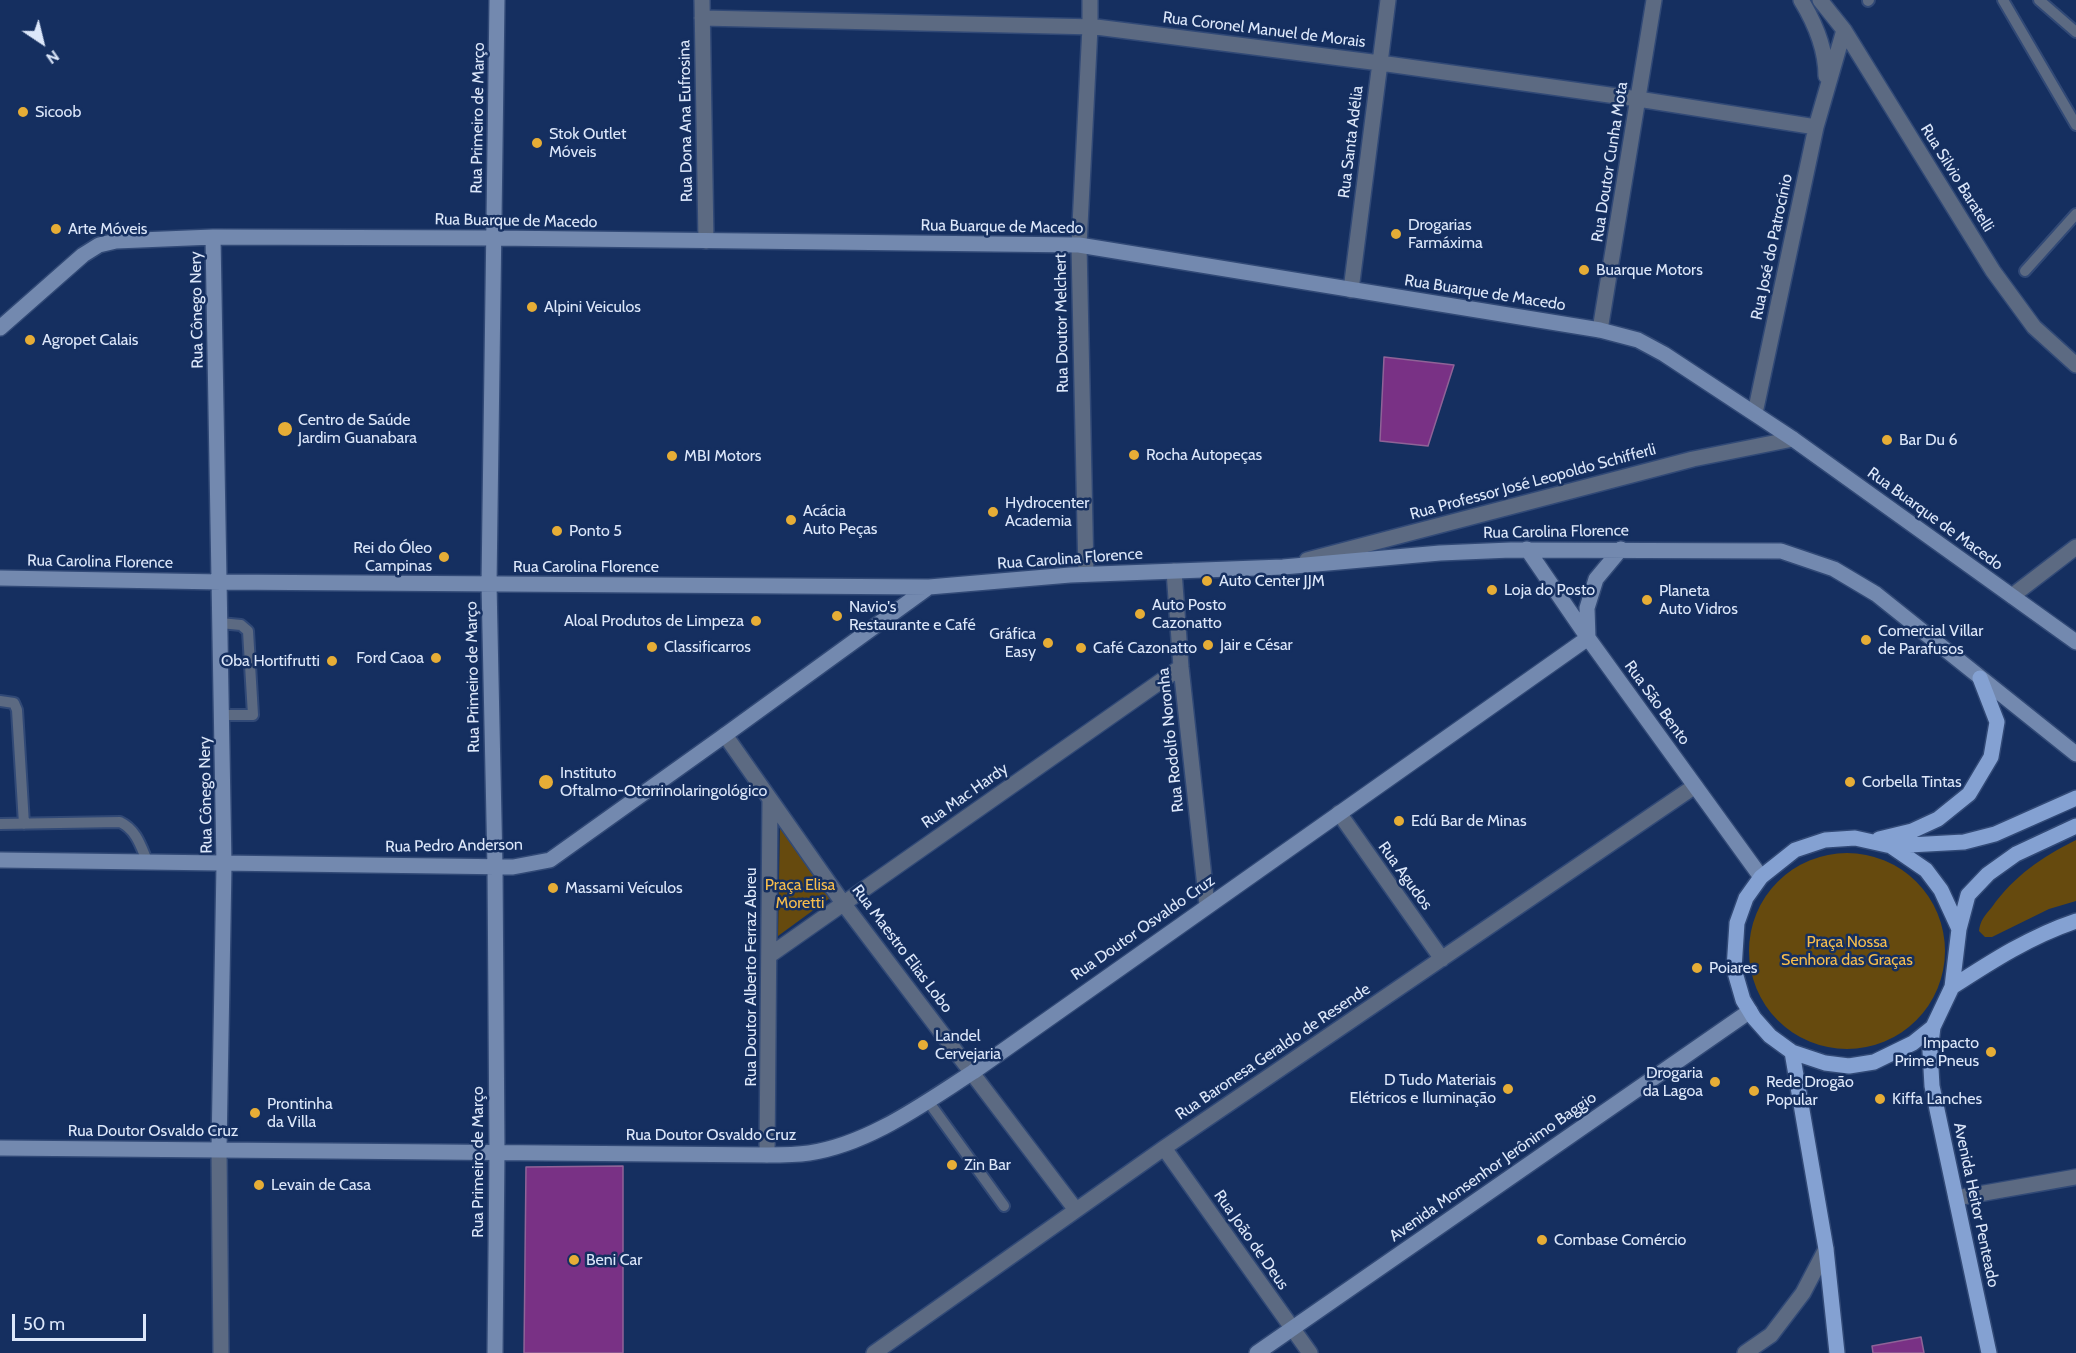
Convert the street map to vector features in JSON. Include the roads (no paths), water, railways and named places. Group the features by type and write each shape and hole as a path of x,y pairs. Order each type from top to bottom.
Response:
{"main road":[{"name":"Rua Primeiro de Março","path":"495,1353 497,1152 495,867 489,584 498,0"},
{"name":"Rua Buarque de Macedo","path":"0,328 82,255 99,245 116,241 213,237 495,238 1079,245 1600,330 1638,340 1664,354 1793,439 2076,642"},
{"name":"Rua Cônego Nery","path":"213,237 224,865 219,1149"},
{"name":"Rua Carolina Florence","path":"0,578 220,582 929,587 1086,574 1283,567 1440,553 1527,549 1781,551 1834,569 1876,594 2076,754"},
{"name":"Rua São Bento","path":"1527,549 1588,638 1761,877"},
{"path":"1588,638 1587,608 1596,579 1621,549"},
{"name":"Rua Pedro Anderson","path":"0,861 513,867 550,860 929,587"},
{"name":"Rua Doutor Osvaldo Cruz","path":"0,1148 767,1155 808,1154 846,1144 900,1119 973,1071 1588,638"},
{"path":"1874,841 1912,831 1938,819 1969,794 1990,757 1997,722 1980,678"},
{"path":"1891,846 1964,842 1995,834 2076,798"},
{"path":"1959,929 1941,890 1926,870 1891,846 1855,838 1825,840 1795,850 1761,877 1746,898 1737,922 1734,969 1743,1000 1750,1011 1770,1036 1792,1052 1825,1063 1850,1066 1874,1062 1913,1043 1934,1027 1952,987 1959,929 1968,895 1988,874 2016,854 2076,826"},
{"path":"1952,987 2045,931 2076,921"},
{"name":"Avenida Monsenhor Jerônimo Baggio","path":"1257,1353 1750,1011"},
{"name":"Avenida Heitor Penteado","path":"1934,1027 1930,1052 1932,1086 1989,1353"},
{"path":"1792,1052 1826,1249 1837,1353"}],"street":[{"name":"Rua Dona Ana Eufrosina","path":"702,0 706,241"},
{"name":"Rua Doutor Melchert","path":"1086,574 1079,245 1090,0"},
{"name":"Rua Santa Adélia","path":"1351,290 1388,0"},
{"name":"Rua Doutor Cunha Mota","path":"1600,330 1654,0"},
{"name":"Rua José do Patrocínio","path":"1801,0 1816,26 1826,66 1826,88"},
{"name":"Rua Silvio Baratelli","path":"1820,0 1844,30 1993,271 2034,327 2076,365"},
{"name":"Rua Coronel Manuel de Morais","path":"702,18 1090,27 1380,63 1638,99 1816,127"},
{"name":"Rua José do Patrocínio","path":"1755,414 1816,127 1844,30"},
{"name":"Rua Professor José Leopoldo Schifferli","path":"1283,567 1693,459 1793,439"},
{"path":"2012,596 2076,547"},
{"name":"Rua Rodolfo Noronha","path":"1174,570 1181,668 1207,905"},
{"name":"Rua Mac Hardy","path":"770,955 1181,668"},
{"name":"Rua Maestro Elias Lobo","path":"725,735 843,903 973,1071 1076,1210"},
{"name":"Rua Baronesa Geraldo de Resende","path":"874,1353 1164,1148 1695,786"},
{"name":"Rua Doutor Alberto Ferraz Abreu","path":"767,1155 770,800"},
{"name":"Rua Agudos","path":"1339,813 1442,959"},
{"name":"Rua João de Deus","path":"1164,1148 1310,1353"},
{"name":"Rua Cônego Nery","path":"219,1149 221,1353"},
{"path":"1956,1198 2076,1177"},
{"path":"1744,1353 1771,1335 1803,1293 1826,1249"}],"lane":[{"path":"2003,0 2076,125"},
{"path":"2039,0 2076,32"},
{"path":"2025,271 2076,214"},
{"path":"220,623 241,625 248,631 253,715 223,715"},
{"path":"0,701 14,703 17,710 24,824"},
{"path":"0,824 120,822 134,832 148,863"},
{"path":"928,1101 1004,1206"}],"place":[{"name":"Sicoob","path":"23,112"},
{"name":"Stok Outlet Móveis","path":"537,143"},
{"name":"Arte Móveis","path":"56,229"},
{"name":"Drogarias Farmáxima","path":"1396,234"},
{"name":"Buarque Motors","path":"1584,270"},
{"name":"Alpini Veiculos","path":"532,307"},
{"name":"Agropet Calais","path":"30,340"},
{"name":"Centro de Saúde Jardim Guanabara","path":"285,429"},
{"name":"Bar Du 6","path":"1887,440"},
{"name":"Rocha Autopeças","path":"1134,455"},
{"name":"MBI Motors","path":"672,456"},
{"name":"Hydrocenter Academia","path":"993,512"},
{"name":"Acácia Auto Peças","path":"791,520"},
{"name":"Ponto 5","path":"557,531"},
{"name":"Rei do Óleo Campinas","path":"444,557"},
{"name":"Auto Center JJM","path":"1207,581"},
{"name":"Loja do Posto","path":"1492,590"},
{"name":"Planeta Auto Vidros","path":"1647,600"},
{"name":"Auto Posto Cazonatto","path":"1140,614"},
{"name":"Navio's Restaurante e Café","path":"837,616"},
{"name":"Aloal Produtos de Limpeza","path":"756,621"},
{"name":"Comercial Villar de Parafusos","path":"1866,640"},
{"name":"Gráfica Easy","path":"1048,643"},
{"name":"Jair e César","path":"1208,645"},
{"name":"Classificarros","path":"652,647"},
{"name":"Café Cazonatto","path":"1081,648"},
{"name":"Ford Caoa","path":"436,658"},
{"name":"Oba Hortifrutti","path":"332,661"},
{"name":"Instituto Oftalmo-Otorrinolaringológico","path":"546,782"},
{"name":"Corbella Tintas","path":"1850,782"},
{"name":"Edú Bar de Minas","path":"1399,821"},
{"name":"Massami Veículos","path":"553,888"},
{"name":"Poiares","path":"1697,968"},
{"name":"Landel Cervejaria","path":"923,1045"},
{"name":"Impacto Prime Pneus","path":"1991,1052"},
{"name":"Drogaria da Lagoa","path":"1715,1082"},
{"name":"D Tudo Materiais Elétricos e Iluminação","path":"1508,1089"},
{"name":"Rede Drogão Popular","path":"1754,1091"},
{"name":"Kiffa Lanches","path":"1880,1099"},
{"name":"Prontinha da Villa","path":"255,1113"},
{"name":"Zin Bar","path":"952,1165"},
{"name":"Levain de Casa","path":"259,1185"},
{"name":"Combase Comércio","path":"1542,1240"},
{"name":"Beni Car","path":"574,1260"}],"park label":[{"name":"Praça Elisa Moretti","path":"800,894"},
{"name":"Praça Nossa Senhora das Graças","path":"1847,951"}]}
